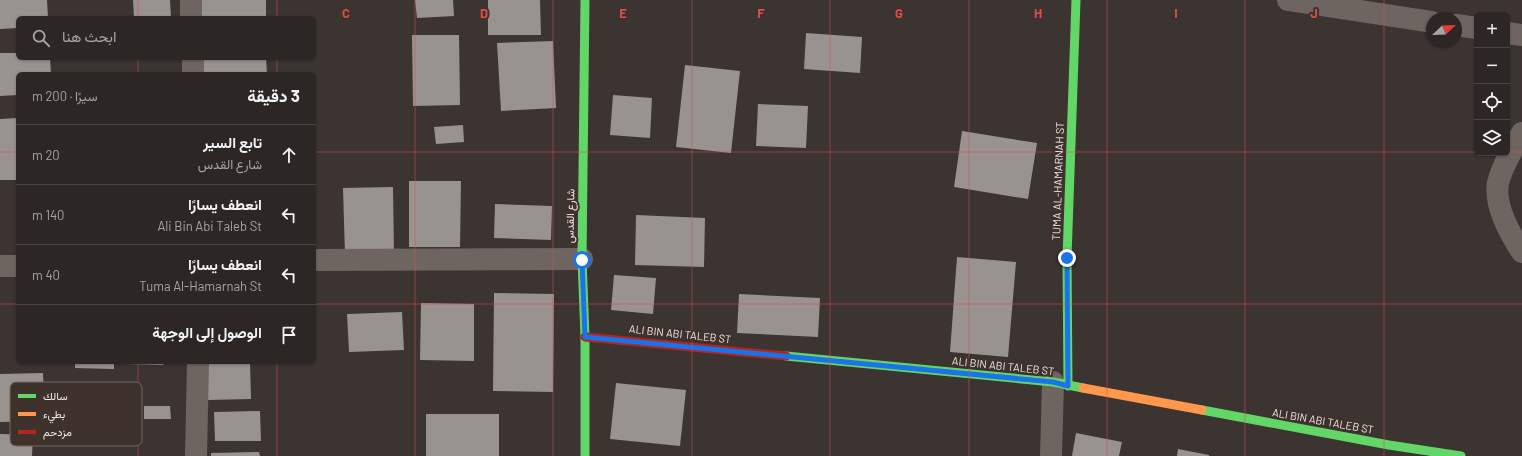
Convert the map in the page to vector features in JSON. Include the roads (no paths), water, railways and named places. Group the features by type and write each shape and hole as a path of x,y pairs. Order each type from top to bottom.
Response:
{"street":[{"path":"191,0 191,16"},
{"name":"شارع القدس","path":"584,456 585,337 582,260 585,0"},
{"name":"TUMA AL-HAMARNAH ST","path":"1061,384 1076,0"},
{"path":"1288,0 1426,21"},
{"path":"1462,26 1474,28"},
{"path":"1510,33 1522,35"},
{"path":"193,60 193,72"},
{"path":"1522,133 1510,152 1498,184 1499,203 1509,232 1522,252"},
{"path":"316,260 582,260"},
{"path":"0,266 16,266"},
{"name":"ALI BIN ABI TALEB ST","path":"585,337 1061,384 1389,451 1461,456"},
{"path":"196,456 198,364"},
{"path":"1051,456 1061,384"}]}
